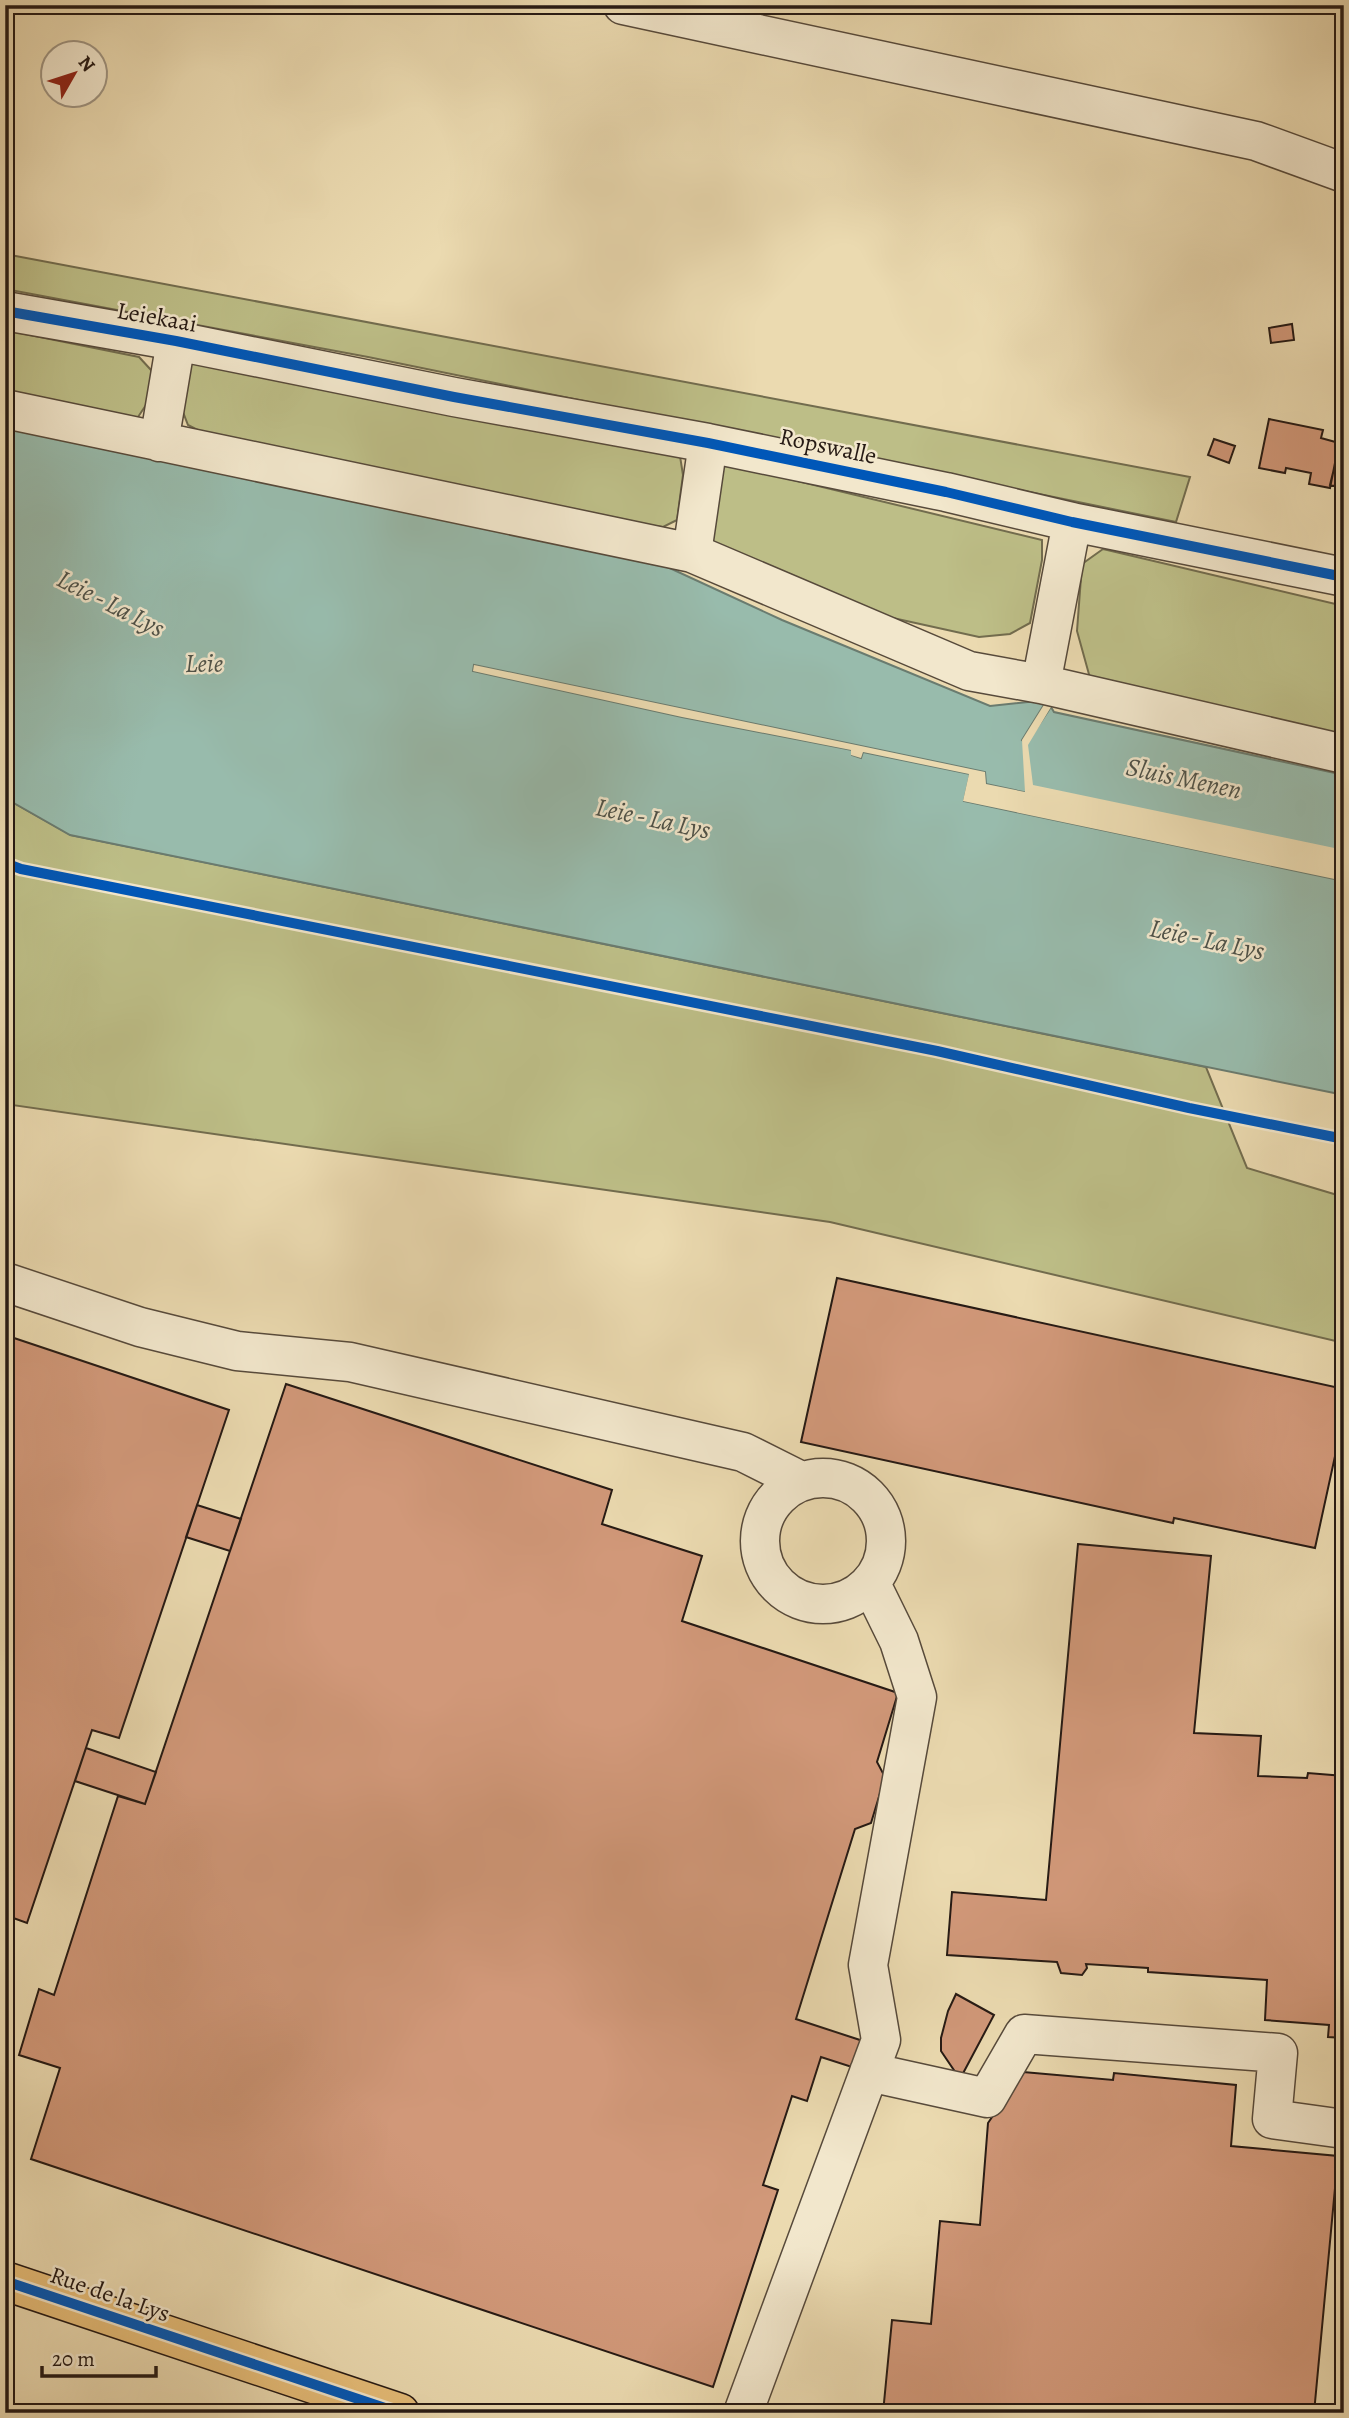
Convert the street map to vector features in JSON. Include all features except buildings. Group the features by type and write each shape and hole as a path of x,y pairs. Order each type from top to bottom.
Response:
{"main road":[{"name":"Rue de la Lys","path":"5,2281 400,2413"}],"street":[{"path":"623,5 1256,141 1344,173"},
{"name":"Leiekaai","path":"5,311 301,366"},
{"path":"159,442 176,341"},
{"name":"Ropswalle","path":"301,366 708,443 946,492 1072,522 1344,577"},
{"path":"5,409 692,553 969,671 1041,684 1344,754"},
{"path":"692,553 708,443"},
{"path":"1041,684 1072,522"},
{"path":"5,1282 140,1327 237,1350 350,1362 743,1452 801,1481"},
{"path":"822,1477 842,1480 862,1490 876,1505 885,1524 887,1545 882,1566 871,1584 854,1597 835,1604 814,1604 794,1597 777,1585 765,1567 760,1547 761,1526 769,1507 783,1491 801,1481 822,1477"},
{"path":"743,2413 881,2040 868,1965 917,1697 899,1641 871,1584"},
{"path":"869,2072 987,2098 1024,2034 1278,2053 1272,2119 1344,2129"}],"green space":[{"path":"5,254 1190,477 1176,522 368,357 5,289"},
{"path":"5,330 139,357 151,370 152,396 136,420 5,393"},
{"path":"188,362 680,456 683,475 677,520 663,527 604,520 213,438 188,425 183,412"},
{"path":"723,463 1042,540 1042,560 1030,623 1010,634 979,637 834,605 705,553"},
{"path":"1103,549 1344,606 1344,735 1090,678 1077,631 1082,564"},
{"path":"5,798 71,835 1206,1067 1247,1168 1344,1197 1344,1343 830,1222 5,1104"}],"water":[{"name":"Leie","path":"5,419 661,564 782,620 990,706 1047,700 1022,740 1026,744 1051,707 1054,712 1344,775 1344,857 986,784 985,772 474,665 473,671 682,717 852,750 852,755 861,758 863,752 970,774 964,801 1344,881 1344,1095 70,835 5,798"}],"pier":[{"path":"474,665 985,772 986,784 1025,792 1022,740 1047,700 1049,703 1046,708 1049,704 1051,707 1028,745 1033,785 1344,850 1344,860 985,787 982,775 973,773 967,798 1344,878 1344,881 963,801 969,774 863,752 861,758 851,755 851,750 682,717 473,671"}],"cycle path":[{"path":"5,311 708,443 946,492 1072,522 1344,577"},
{"path":"5,863 21,869 937,1051 1189,1108 1344,1139"},
{"path":"5,2281 400,2413"}],"water label":[{"name":"Leie - La Lys","path":"111,603"},
{"name":"Sluis Menen","path":"1184,778"},
{"name":"Leie - La Lys","path":"653,818"},
{"name":"Leie - La Lys","path":"1207,939"}]}
